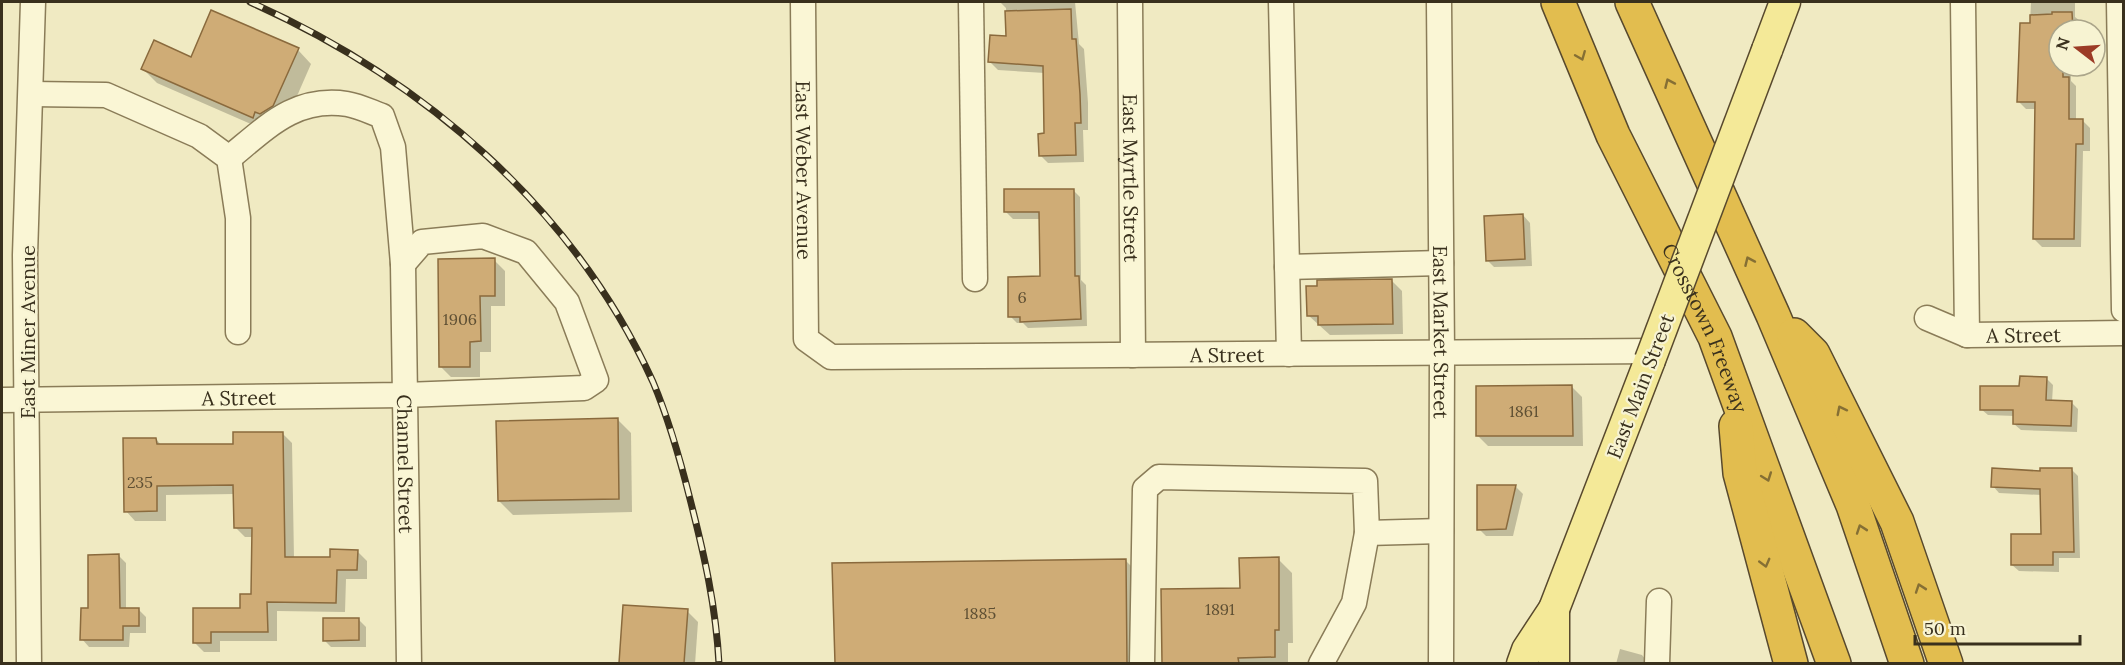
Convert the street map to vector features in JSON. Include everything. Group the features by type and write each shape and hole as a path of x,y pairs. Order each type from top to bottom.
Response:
{"highway":[{"name":"Crosstown Freeway","path":"1558,2 1613,135 1715,337 1834,663"},
{"path":"1632,2 1773,315 1853,505 1907,663"},
{"path":"1773,315 1813,354 1897,522 1946,663"},
{"path":"1733,382 1740,473 1791,663"}],"main road":[{"name":"East Main Street","path":"1522,663 1527,650 1554,609 1785,2"},
{"path":"1554,609 1554,663"}],"street":[{"name":"East Miner Avenue","path":"28,663 25,255 33,2"},
{"name":"East Weber Avenue","path":"803,2 806,339"},
{"path":"971,2 975,279"},
{"name":"East Myrtle Street","path":"1130,2 1133,355"},
{"path":"1281,2 1289,354"},
{"name":"East Market Street","path":"1439,2 1442,353 1441,663"},
{"path":"1963,2 1967,335"},
{"path":"2119,2 2124,310"},
{"path":"31,94 106,95 199,136 229,158 238,218 238,332"},
{"name":"Channel Street","path":"229,158 276,121 307,104 348,104 382,116 393,147 403,264 409,663"},
{"name":"A Street","path":"2,400 477,393 584,388 596,380 567,302 526,252 483,236 422,242 403,264"},
{"path":"1287,267 1441,263"},
{"name":"A Street","path":"1928,318 1967,335 2124,333"},
{"name":"A Street","path":"806,339 831,357 1650,354"},
{"path":"1142,663 1144,489 1159,477 1365,481 1367,533 1354,603 1321,663"},
{"path":"1367,533 1441,531"},
{"path":"1657,663 1659,601"}],"building":[{"path":"1071,9 1072,39 1076,39 1081,123 1075,123 1076,155 1039,156 1038,134 1044,133 1043,66 988,62 990,35 1006,36 1005,11"},
{"path":"211,10 299,48 273,106 260,114 255,112 253,118 141,69 154,40 191,57"},
{"path":"2052,12 2072,12 2072,18 2047,18 2047,78 2069,78 2069,119 2083,119 2083,144 2076,144 2074,239 2033,239 2035,102 2017,102 2020,23 2030,23 2030,15 2052,14"},
{"path":"1004,189 1074,189 1075,276 1079,276 1081,319 1020,322 1020,317 1008,317 1008,277 1040,276 1039,212 1004,212"},
{"path":"1523,214 1525,259 1486,261 1484,216"},
{"path":"495,258 495,296 480,296 481,341 470,342 470,367 439,367 438,259"},
{"path":"1392,279 1393,324 1318,325 1318,316 1307,316 1306,286 1317,286 1317,280"},
{"path":"2020,376 2047,377 2046,400 2072,401 2071,426 2013,424 2013,410 1980,410 1980,386 2019,386"},
{"path":"1572,385 1573,436 1476,436 1476,386"},
{"path":"618,418 619,499 498,501 496,421"},
{"path":"233,432 283,432 285,557 330,557 330,549 358,550 357,570 337,570 336,603 267,602 268,632 211,632 211,643 193,643 193,608 240,608 240,594 251,594 252,528 234,528 233,485 157,486 157,511 124,512 123,438 156,438 157,444 233,444"},
{"path":"1992,468 2040,471 2040,468 2072,468 2074,552 2053,552 2053,565 2011,565 2011,534 2041,534 2040,489 1991,487"},
{"path":"1477,485 1516,485 1506,529 1477,530"},
{"path":"119,554 120,608 139,608 139,626 123,626 123,640 80,640 81,608 88,608 88,555"},
{"path":"1279,557 1279,630 1275,630 1275,657 1238,658 1239,663 1162,663 1161,589 1240,588 1239,558"},
{"path":"1126,559 1127,663 835,663 832,563"},
{"path":"623,605 688,609 684,663 619,663"},
{"path":"323,618 359,618 359,640 323,641"}],"railway":[{"path":"250,2 314,33 375,69 433,110 487,156 536,206 581,260 620,319 653,382 669,425 705,560 719,664"}]}
